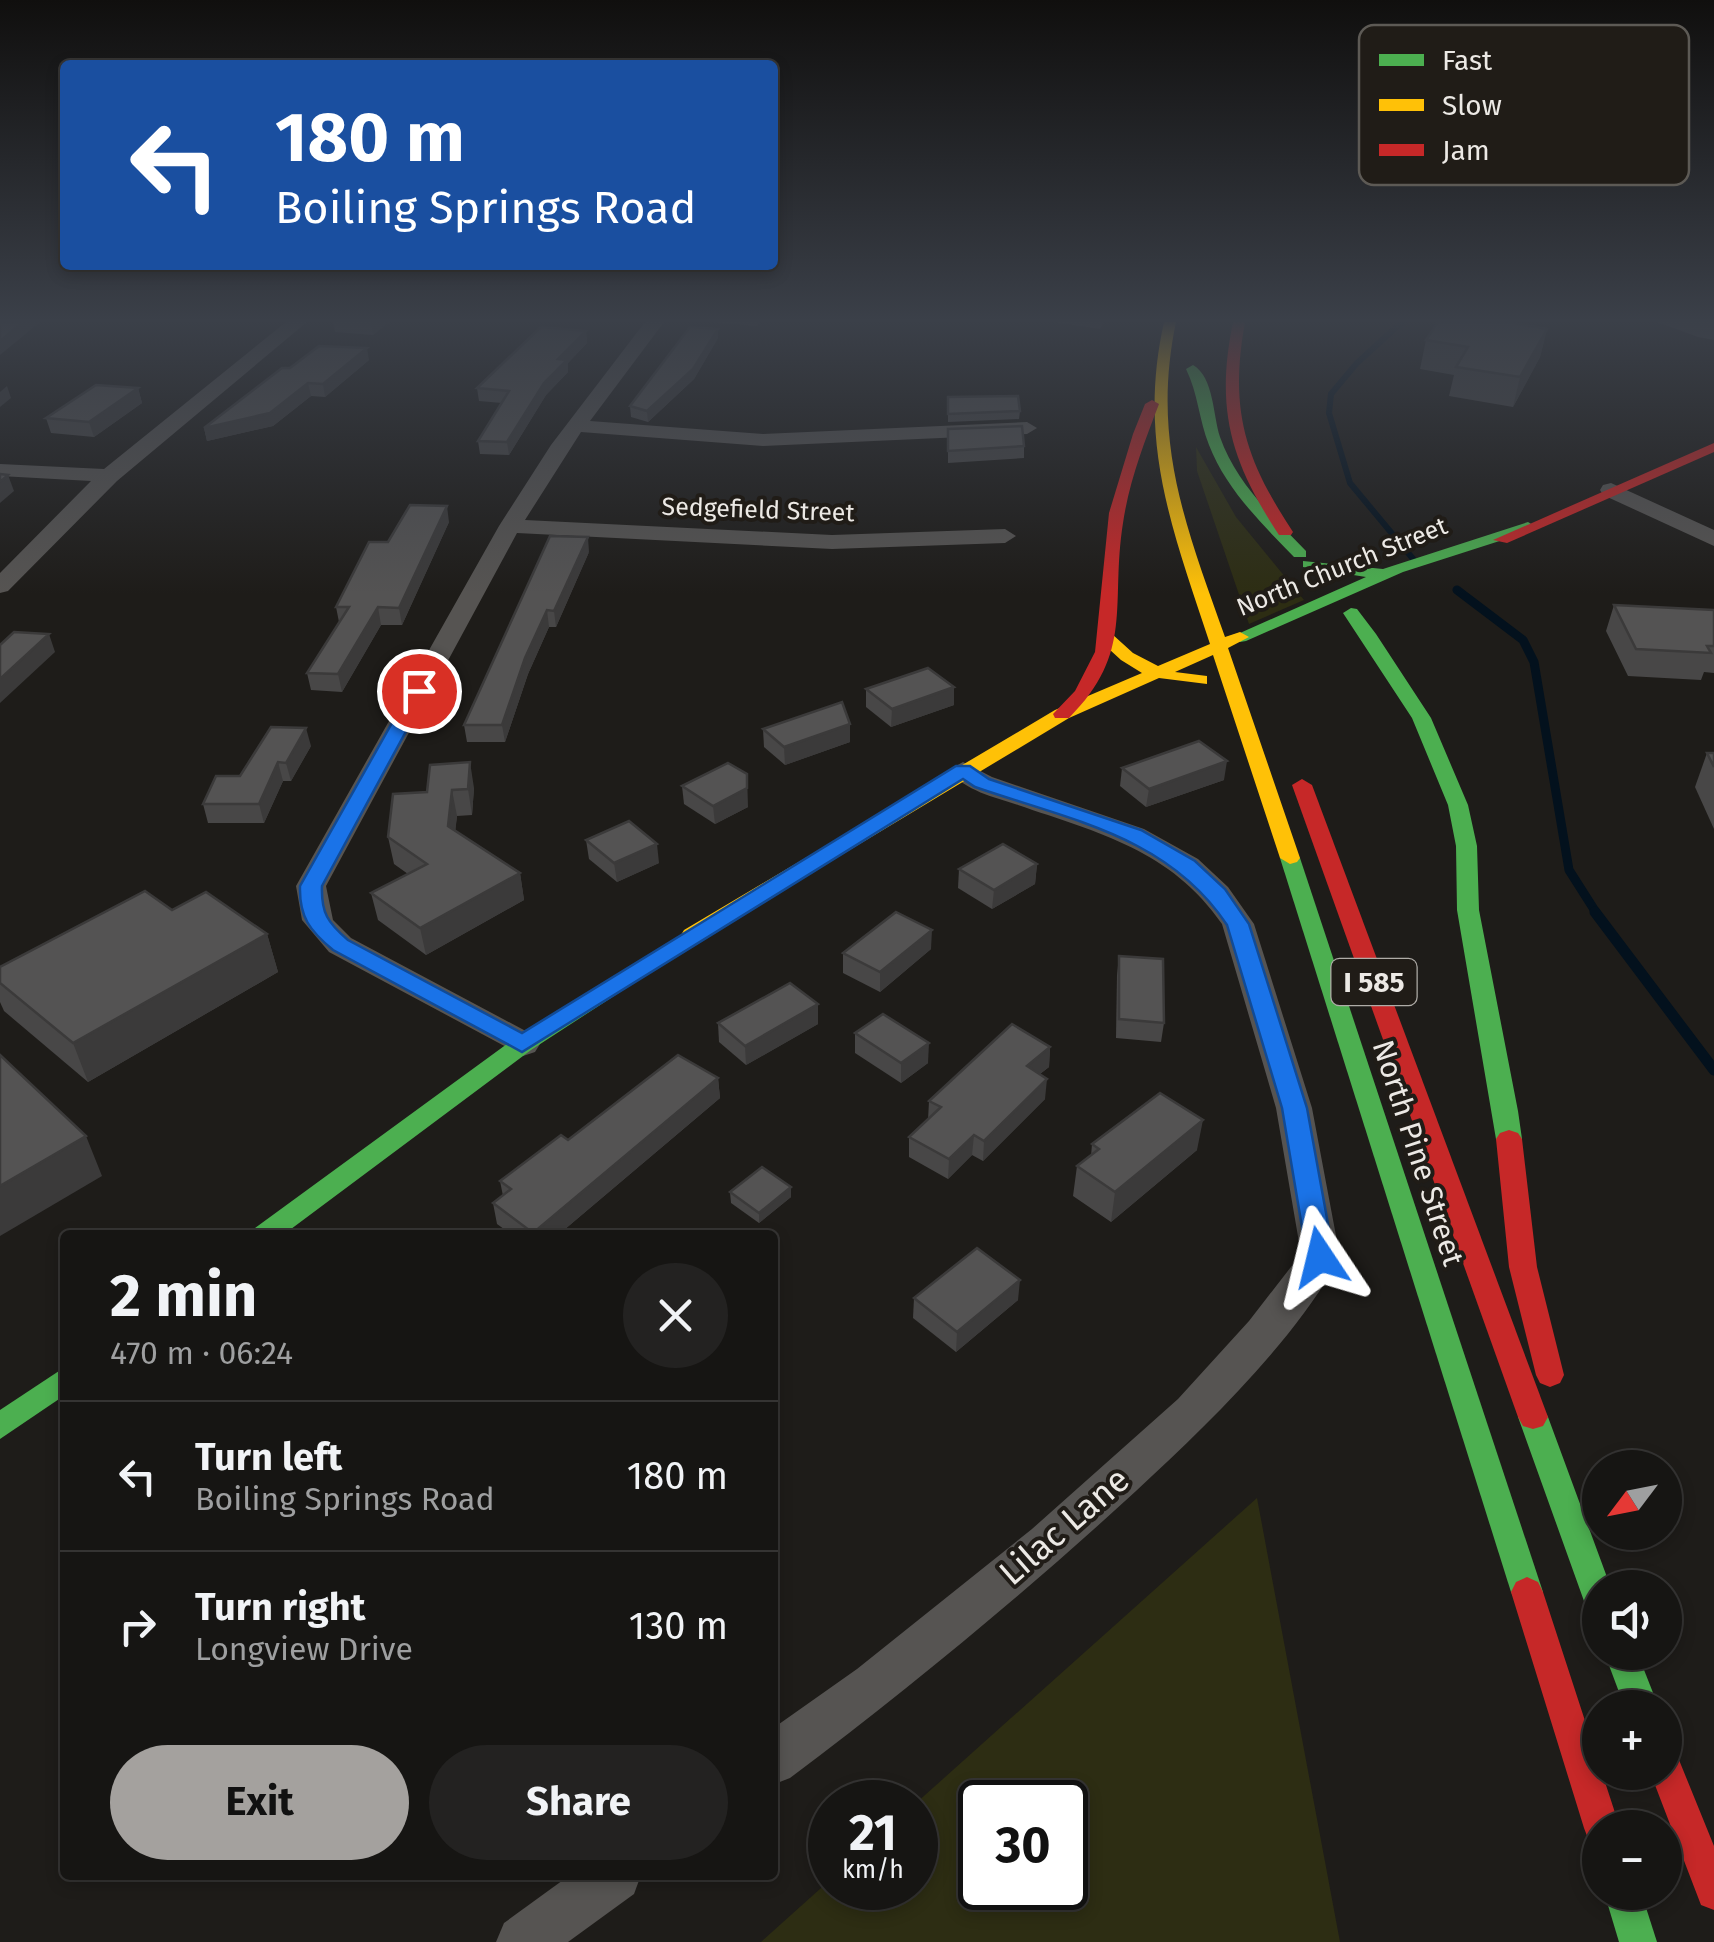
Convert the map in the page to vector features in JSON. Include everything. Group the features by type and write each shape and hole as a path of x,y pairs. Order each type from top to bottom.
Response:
{"main road":[{"path":"1062,714 1095,681 1106,638 1114,532 1126,469 1149,413"},
{"name":"North Pine Street","path":"1159,413 1163,464 1172,505 1394,1172 1596,1810"},
{"path":"1187,413 1188,438"},
{"path":"1209,413 1213,440 1229,471 1398,674 1440,754 1465,836 1467,905 1504,1090 1523,1267 1593,1570"},
{"path":"1235,413 1250,480 1305,559 1385,574"},
{"name":"North Church Street","path":"1252,647 1286,617 1344,605 1714,447"},
{"name":"North Church Street","path":"1252,647 1303,636 1385,574 1528,527"},
{"path":"1242,615 1252,647"},
{"path":"1106,638 1132,664 1153,673 1205,678"},
{"path":"271,1230 522,1044 708,926 876,827 972,776 1062,714 1198,655 1252,647"},
{"path":"1154,701 1205,678 1252,647"},
{"path":"972,776 1054,747"},
{"name":"North Pine Street","path":"1294,762 1589,1570"},
{"path":"0,1426 60,1383"},
{"path":"1674,1790 1714,1892"},
{"path":"1628,1910 1638,1942"}],"street":[{"path":"0,586 109,476 187,413"},
{"path":"522,1044 340,945 320,928 310,908 311,886 510,526 586,413"},
{"path":"576,426 764,440 1027,428"},
{"path":"0,470 109,476"},
{"path":"1611,490 1714,539"},
{"name":"Sedgefield Street","path":"510,526 832,542 1005,536"},
{"name":"Lilac Lane","path":"778,1756 874,1685 1033,1554 1193,1412 1263,1333 1320,1257 1294,1108 1238,924 1217,894 1187,865 1134,835 972,776"},
{"path":"523,1942 608,1880"}],"shaded area":[{"path":"1196,447 1236,517 1304,600 1249,624 1197,471"},
{"path":"1257,1498 1340,1942 761,1942 808,1900 808,1910 938,1910 938,1783"}],"building":[{"path":"54,413 103,413 89,422 46,418"},
{"path":"224,413 270,413 270,413 204,428"},
{"path":"496,413 525,413 507,442 478,441"},
{"path":"1022,426 1024,446 948,451 948,429"},
{"path":"410,505 447,506 399,608 378,607 338,674 307,673 349,607 336,607 369,542 388,542"},
{"path":"550,536 588,537 554,611 547,610 525,658 502,725 464,725"},
{"path":"1614,605 1714,610 1714,646 1707,646 1711,653 1636,649"},
{"path":"14,632 49,634 0,679 0,645"},
{"path":"928,668 954,687 892,709 866,689"},
{"path":"842,702 850,724 784,747 763,729"},
{"path":"271,727 306,728 286,763 278,762 259,804 203,804 216,776 240,776"},
{"path":"1199,741 1227,761 1149,789 1122,768"},
{"path":"470,762 468,789 452,790 448,826 520,873 420,928 371,893 427,864 388,837 393,794 427,792 430,765"},
{"path":"728,763 747,774 747,788 713,806 682,786"},
{"path":"629,821 657,844 614,863 586,840"},
{"path":"1003,844 1037,864 994,890 959,869"},
{"path":"145,891 172,910 206,892 267,934 73,1043 0,983 0,967"},
{"path":"896,912 932,930 880,972 843,953"},
{"path":"1119,956 1163,959 1164,1023 1119,1019"},
{"path":"790,983 818,1004 745,1046 718,1023"},
{"path":"883,1014 929,1043 901,1063 855,1033"},
{"path":"1012,1024 1050,1047 1027,1066 1047,1079 984,1141 974,1135 949,1159 909,1137 941,1107 929,1101"},
{"path":"0,1055 86,1136 0,1186"},
{"path":"678,1055 718,1078 537,1230 529,1230 493,1203 511,1189 500,1181 561,1135 568,1140"},
{"path":"1160,1093 1203,1120 1115,1192 1077,1166 1099,1149 1092,1144"},
{"path":"762,1167 791,1187 759,1213 730,1192"},
{"path":"977,1248 1020,1280 957,1332 914,1298"}],"waterway":[{"path":"1329,413 1350,483 1414,560"},
{"path":"1457,590 1523,640 1534,662 1569,870 1597,914"},
{"path":"1595,912 1714,1070"}],"traffic: fast":[{"path":"1207,413 1215,443 1231,474 1252,503 1300,554"},
{"path":"1240,637 1397,569 1528,527"},
{"path":"1309,564 1382,574"},
{"path":"1351,613 1421,718 1458,805 1466,846 1468,910 1509,1139"},
{"path":"1290,858 1527,1592"},
{"path":"271,1230 523,1044 692,935"},
{"path":"0,1426 60,1383"},
{"path":"1533,1417 1589,1570"},
{"path":"1627,1670 1635,1690"},
{"path":"1628,1910 1638,1942"}],"traffic: slow":[{"path":"1159,413 1161,444 1178,523 1290,858"},
{"path":"692,935 1062,714 1240,637"},
{"path":"1106,638 1127,657 1149,669 1201,680"}],"traffic: jam":[{"path":"1062,714 1082,694 1104,652 1117,513 1129,465 1149,413"},
{"path":"1232,413 1243,457 1285,532"},
{"path":"1501,540 1714,447"},
{"path":"1302,785 1533,1417"},
{"path":"1509,1139 1523,1267 1550,1375"},
{"path":"1527,1592 1596,1810"},
{"path":"1674,1790 1714,1892"}],"route":[{"path":"419,691 311,886 310,908 320,928 340,945 522,1044 963,770 982,783 1162,848 1217,894 1238,924 1294,1108 1320,1257"}]}
